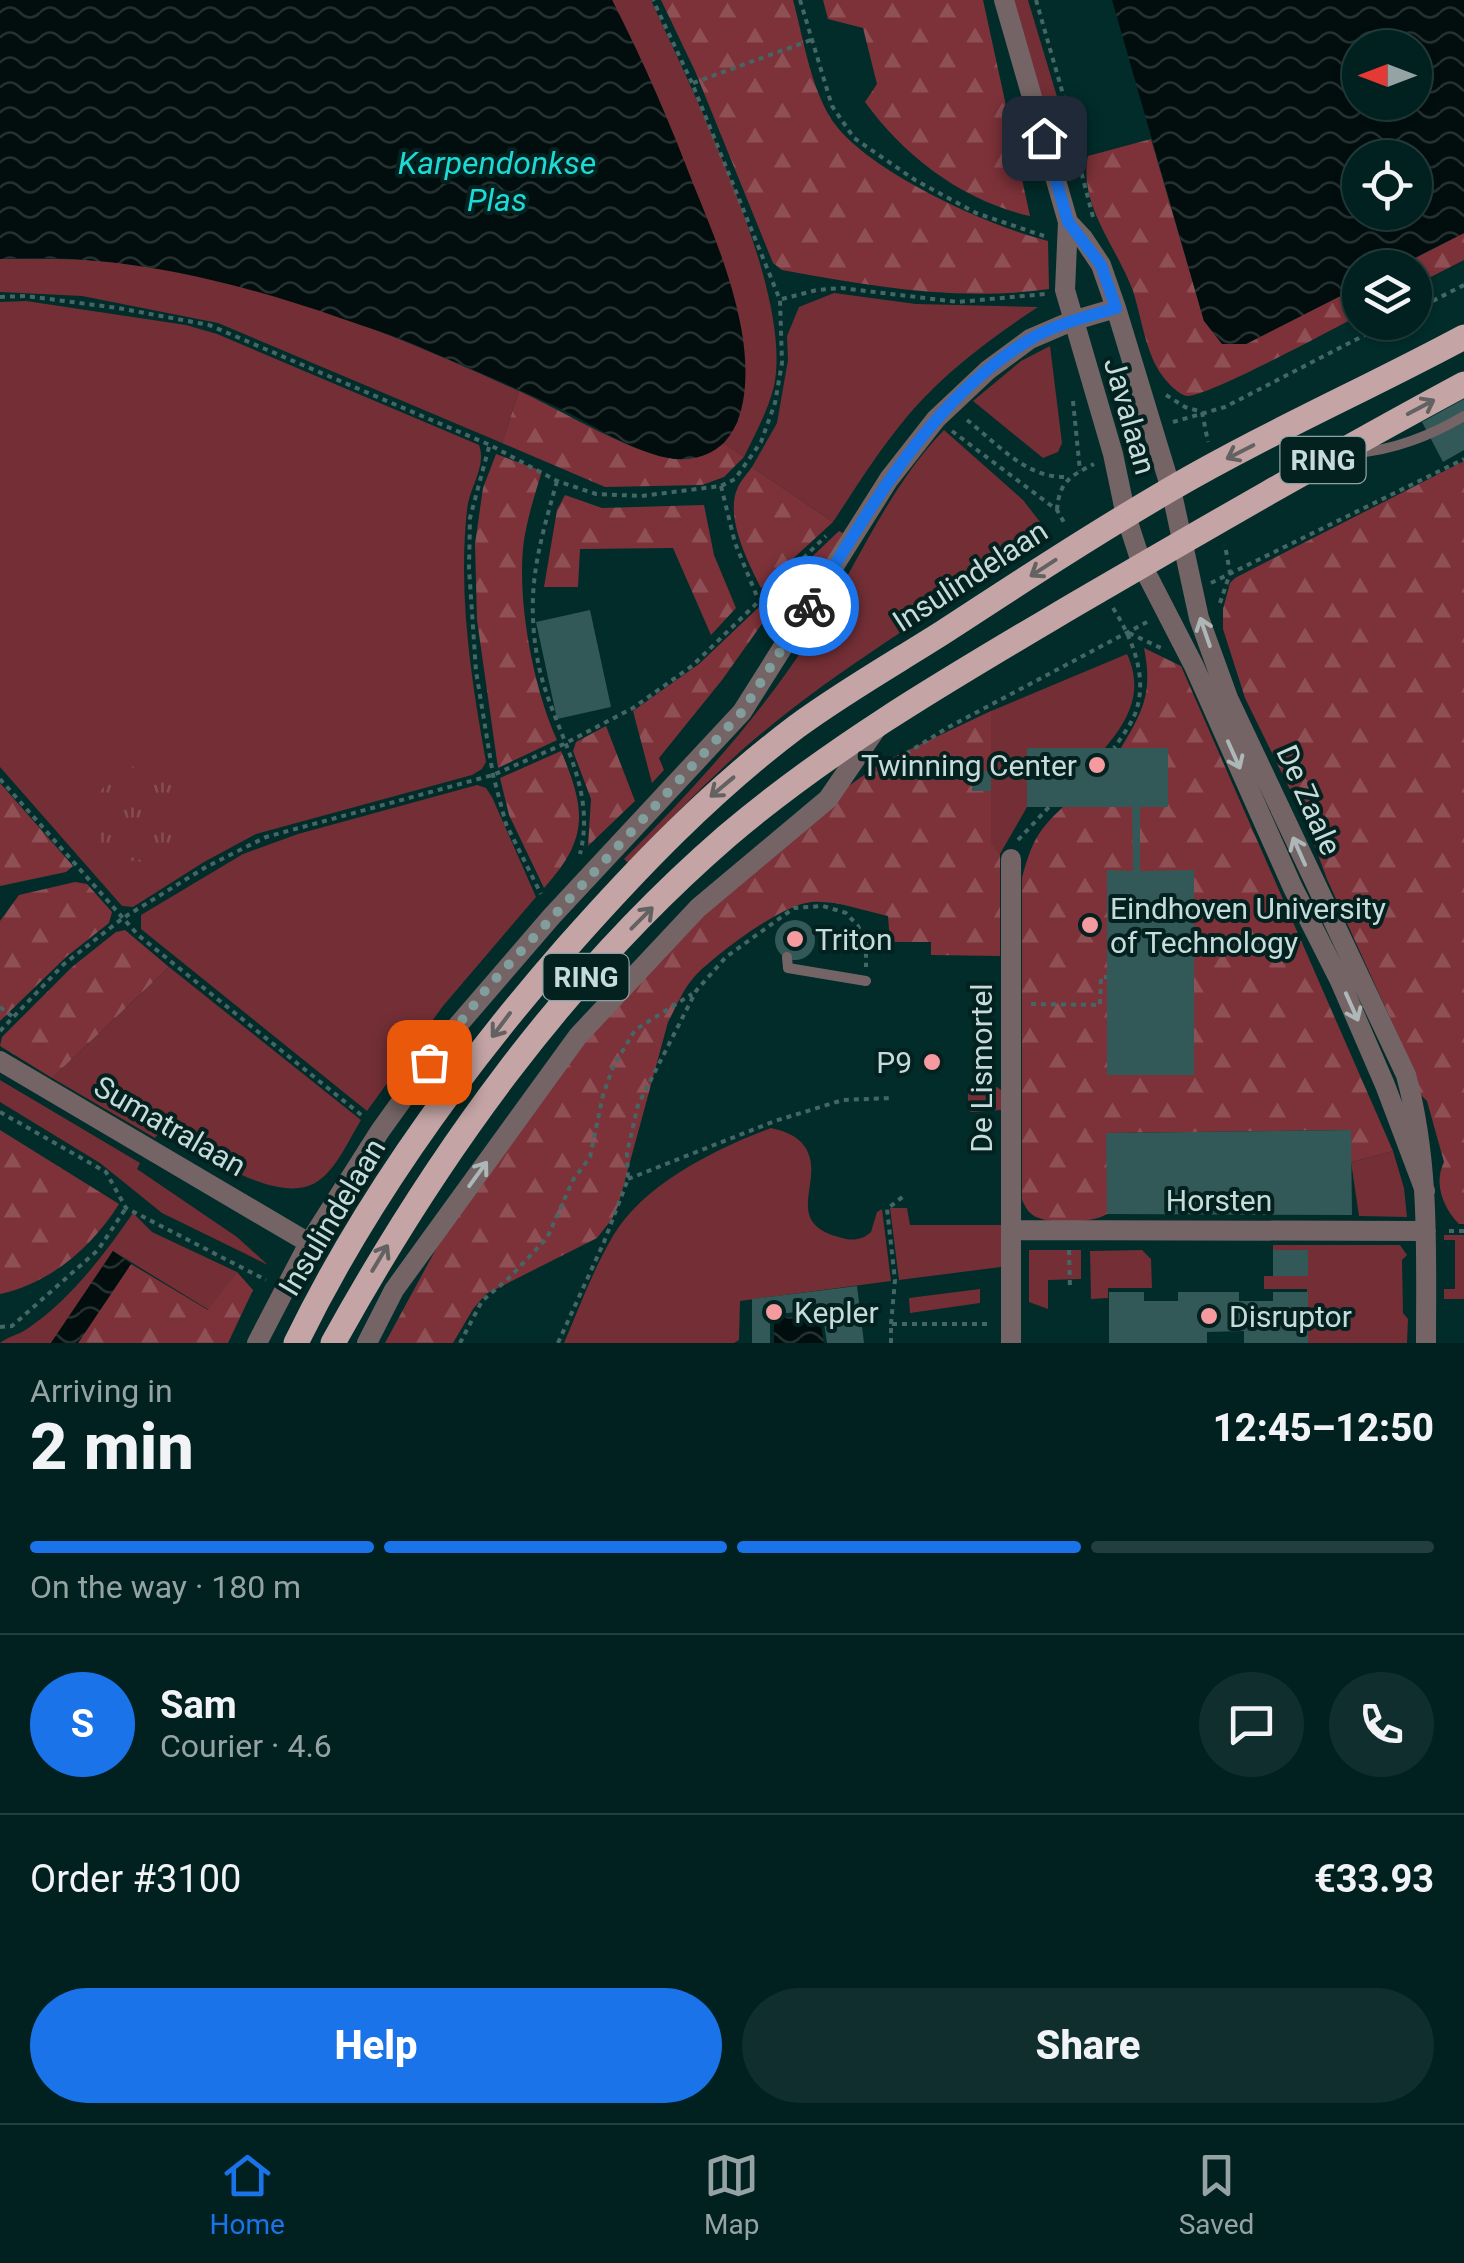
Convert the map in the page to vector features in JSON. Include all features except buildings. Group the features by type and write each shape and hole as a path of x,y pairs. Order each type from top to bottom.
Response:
{"main road":[{"name":"Insulindelaan","path":"296,1343 343,1254 423,1130 509,1014 643,864 711,796 798,726 1126,516 1464,337"},
{"name":"Insulindelaan","path":"333,1343 436,1168 538,1030 637,922 725,838 814,766 882,720 1333,454 1464,384"}],"street":[{"name":"Javalaan","path":"1004,0 1068,222 1065,290 1072,321 1142,565"},
{"name":"Javalaan","path":"1068,222 1101,265 1184,541"},
{"name":"Insulindelaan","path":"257,1343 309,1244 380,1131 446,1039 552,916 742,712 889,479 942,412 1030,339 1116,308"},
{"name":"De Zaale","path":"1184,541 1199,618 1228,698 1406,1075 1417,1115 1425,1191 1426,1343"},
{"name":"De Zaale","path":"1142,565 1340,981 1386,1085 1425,1191"},
{"name":"Insulindelaan","path":"367,1343 394,1290 578,1036 698,908 828,799 882,720"},
{"name":"De Lismortel","path":"1011,858 1011,1333"},
{"name":"Sumatralaan","path":"0,1061 309,1244"},
{"name":"Horsten","path":"1011,1230 1426,1231"}],"lane":[{"path":"1333,454 1387,448 1444,428 1464,416"},
{"path":"788,958 788,968 866,982"}],"path":[{"path":"0,297 26,296 118,308 209,325 490,446 558,481 596,494 641,496 721,486 736,478 761,442 772,415 781,383 780,300 692,83 653,0"},
{"path":"800,0 832,106 854,138 976,214 1050,238 1068,222"},
{"path":"1036,0 1083,164 1082,175 1096,227"},
{"path":"692,83 811,40"},
{"path":"1432,301 1464,285"},
{"path":"780,300 840,288 958,302 1065,290"},
{"path":"1154,433 1202,412 1225,407 1355,340"},
{"path":"942,412 1042,476 1068,477 1080,470"},
{"name":"Insulindelaan","path":"942,412 1057,510 1061,485 1068,477"},
{"path":"490,446 470,518 476,671 506,824 552,916"},
{"path":"1196,592 1464,460"},
{"path":"558,481 539,546 530,602 539,665 583,790 584,836 576,866 583,882"},
{"path":"721,486 736,543 758,599"},
{"path":"0,1031 64,964 123,918 206,867 266,837 494,774 564,744 633,708 692,666 842,522 854,536"},
{"path":"865,779 947,728 1166,610"},
{"path":"1114,748 1135,715 1140,691 1129,633"},
{"path":"0,779 138,936 380,1131"},
{"path":"1011,858 1023,832 1049,807"},
{"path":"558,1343 628,1178 627,1152 638,1105 696,991 726,956 763,927 794,908 823,906 846,913 858,926 866,943 866,982"},
{"path":"1011,1004 1100,1004 1101,977 1107,977"},
{"path":"460,1343 482,1301 547,1238 572,1180 590,1157 608,1081 635,1030 696,991"},
{"path":"0,1008 13,1017"},
{"path":"628,1178 775,1121 843,1100 893,1098"},
{"path":"0,1112 106,1172 126,1208 251,1269 282,1291"},
{"path":"891,1343 895,1280 887,1208 905,1195"},
{"path":"0,1327 12,1326 98,1250 126,1208"},
{"path":"1069,1230 1070,1290"},
{"path":"891,1324 1011,1333"}],"green space":[{"path":"612,0 651,0 713,137 755,246 769,298 776,346 774,386 744,457 724,443 738,421 715,240 656,93"},
{"path":"661,0 793,0 817,90 830,117 846,137 929,193 994,223 1048,241 1049,289 948,293 782,270 773,263 695,71"},
{"path":"823,0 983,0 1030,216 959,188 898,141 865,102 877,84 863,28 828,19"},
{"path":"1013,0 1028,0 1076,160 1062,164"},
{"path":"1151,139 1204,321 1246,344 1342,295 1342,324 1199,394 1187,396 1175,390 1150,352 1133,291 1094,209 1086,174 1088,156"},
{"path":"1464,233 1464,260 1432,276 1431,250"},
{"path":"0,259 114,262 219,280 322,310 519,391 502,443 218,323 82,296 0,292"},
{"path":"834,293 916,304 1038,307 979,349 926,396 886,444 833,522 752,467 777,423 788,360 787,336 799,307"},
{"path":"26,301 186,325 217,334 479,445 481,461 467,510 464,574 471,668 486,762 482,769 472,775 256,834 133,907 122,906 0,767 0,302"},
{"path":"1050,346 1062,443 1058,452 1043,458 973,401 1021,361"},
{"path":"519,391 621,442 663,457 692,458 724,443 744,457 724,477 702,485 605,487 502,443"},
{"path":"944,430 1023,500 1051,536 893,638 778,720 742,750 628,863 624,859 702,777 773,691 816,629 906,476"},
{"path":"496,454 542,471 524,540 522,588 534,669 557,740 498,768 477,620 475,544 483,488"},
{"path":"1464,461 1464,1224 1459,1224 1442,1196 1444,1162 1427,1101 1420,1094 1305,820 1245,698 1223,629 1223,609 1235,578"},
{"path":"752,467 833,522 761,588 739,539 734,511 738,487"},
{"path":"565,495 602,508 704,505 714,555 736,608 711,635 673,548 580,549 578,587 544,587 557,510"},
{"path":"839,531 843,533 806,599 781,597 722,680 659,758 664,770 652,783 633,711 699,664"},
{"path":"1144,648 1181,666 1393,1151 1351,1162 1351,1130 1107,1133 1107,1214 1084,1221 1046,1220 1030,1213 1022,1200 1022,878 1036,839 1063,807 1167,807 1121,748 1144,701"},
{"path":"1127,654 1134,693 1121,727 1105,748 1027,749 1027,807 1000,854 991,845 991,711"},
{"path":"991,711 991,844 1000,854 1000,956 931,955 931,942 890,942 888,916 831,903 799,905 767,920 705,967 680,998 668,1022 618,1206 597,1238 486,1294 453,1343 385,1343 493,1144 649,958 826,802 881,763"},
{"path":"606,726 635,801 588,846 591,799 573,751 576,742"},
{"path":"561,751 575,790 579,823 569,854 544,888 509,815 500,778"},
{"path":"133,766 181,787 182,843 163,856 144,861 111,852 94,825 94,807 102,789"},
{"path":"0,783 73,866 66,872 0,886"},
{"path":"477,785 486,788 492,797 536,897 443,1006 367,1111 141,929 141,915 243,854 298,834"},
{"path":"75,882 87,884 112,912 109,923 66,957 0,1021 0,921 19,895"},
{"path":"125,930 169,967 52,1078 0,1046 2,1037 72,967 116,932"},
{"path":"169,967 361,1120 322,1178 305,1187 286,1188 241,1175 161,1130 155,1138 52,1078"},
{"path":"0,1080 140,1163 137,1169 237,1237 268,1265 162,1213 100,1163 0,1102"},
{"path":"973,1087 1001,1090 1001,1110 968,1110 968,1091"},
{"path":"771,1128 794,1137 805,1147 811,1173 808,1211 823,1231 846,1239 861,1238 871,1232 877,1212 882,1209 891,1281 740,1301 739,1340 734,1343 564,1343 606,1249 626,1217 683,1170"},
{"path":"0,1130 119,1204 96,1235 68,1261 36,1281 0,1294"},
{"path":"1393,1151 1404,1188 1407,1217 1359,1216 1351,1162"},
{"path":"890,1208 907,1208 910,1225 1001,1225 1001,1267 899,1280"},
{"path":"133,1213 152,1232 237,1272 209,1310 113,1251 51,1343 0,1343 27,1329 58,1305 98,1261"},
{"path":"1444,1235 1464,1235 1464,1299 1444,1299 1444,1289 1455,1289 1455,1240 1444,1240"},
{"path":"1273,1245 1400,1245 1407,1255 1402,1260 1407,1343 1307,1343 1307,1289 1264,1289 1264,1276 1308,1276 1308,1250 1273,1250"},
{"path":"1029,1250 1081,1250 1081,1279 1048,1280 1048,1309 1029,1302"},
{"path":"1142,1250 1151,1259 1152,1288 1108,1288 1108,1298 1091,1299 1090,1251"},
{"path":"131,1264 208,1310 237,1272 253,1290 228,1343 78,1343"},
{"path":"980,1289 980,1303 910,1313 909,1298"}],"water":[{"name":"Karpendonkse Plas","path":"0,0 612,0 666,115 732,288 745,363 742,406 736,425 725,441 709,453 673,459 624,442 409,342 299,304 215,281 130,265 87,260 0,259"},
{"path":"1112,0 1464,0 1464,233 1430,250 1342,250 1342,295 1246,344 1222,344 1204,321"},
{"path":"113,1251 131,1264 78,1343 51,1343"},
{"path":"819,1313 824,1343 774,1343 774,1319"}],"way so far":[{"path":"429,1062 488,987 742,712 809,606"}],"place":[{"name":"Twinning Center","path":"1097,765"},
{"name":"Eindhoven University of Technology","path":"1090,925"},
{"name":"Triton","path":"795,939"},
{"name":"P9","path":"932,1062"},
{"name":"Kepler","path":"774,1312"},
{"name":"Disruptor","path":"1209,1316"}],"route":[{"path":"809,606 889,479 949,406 1030,339 1116,308 1101,265 1068,222 1044,138"}]}
